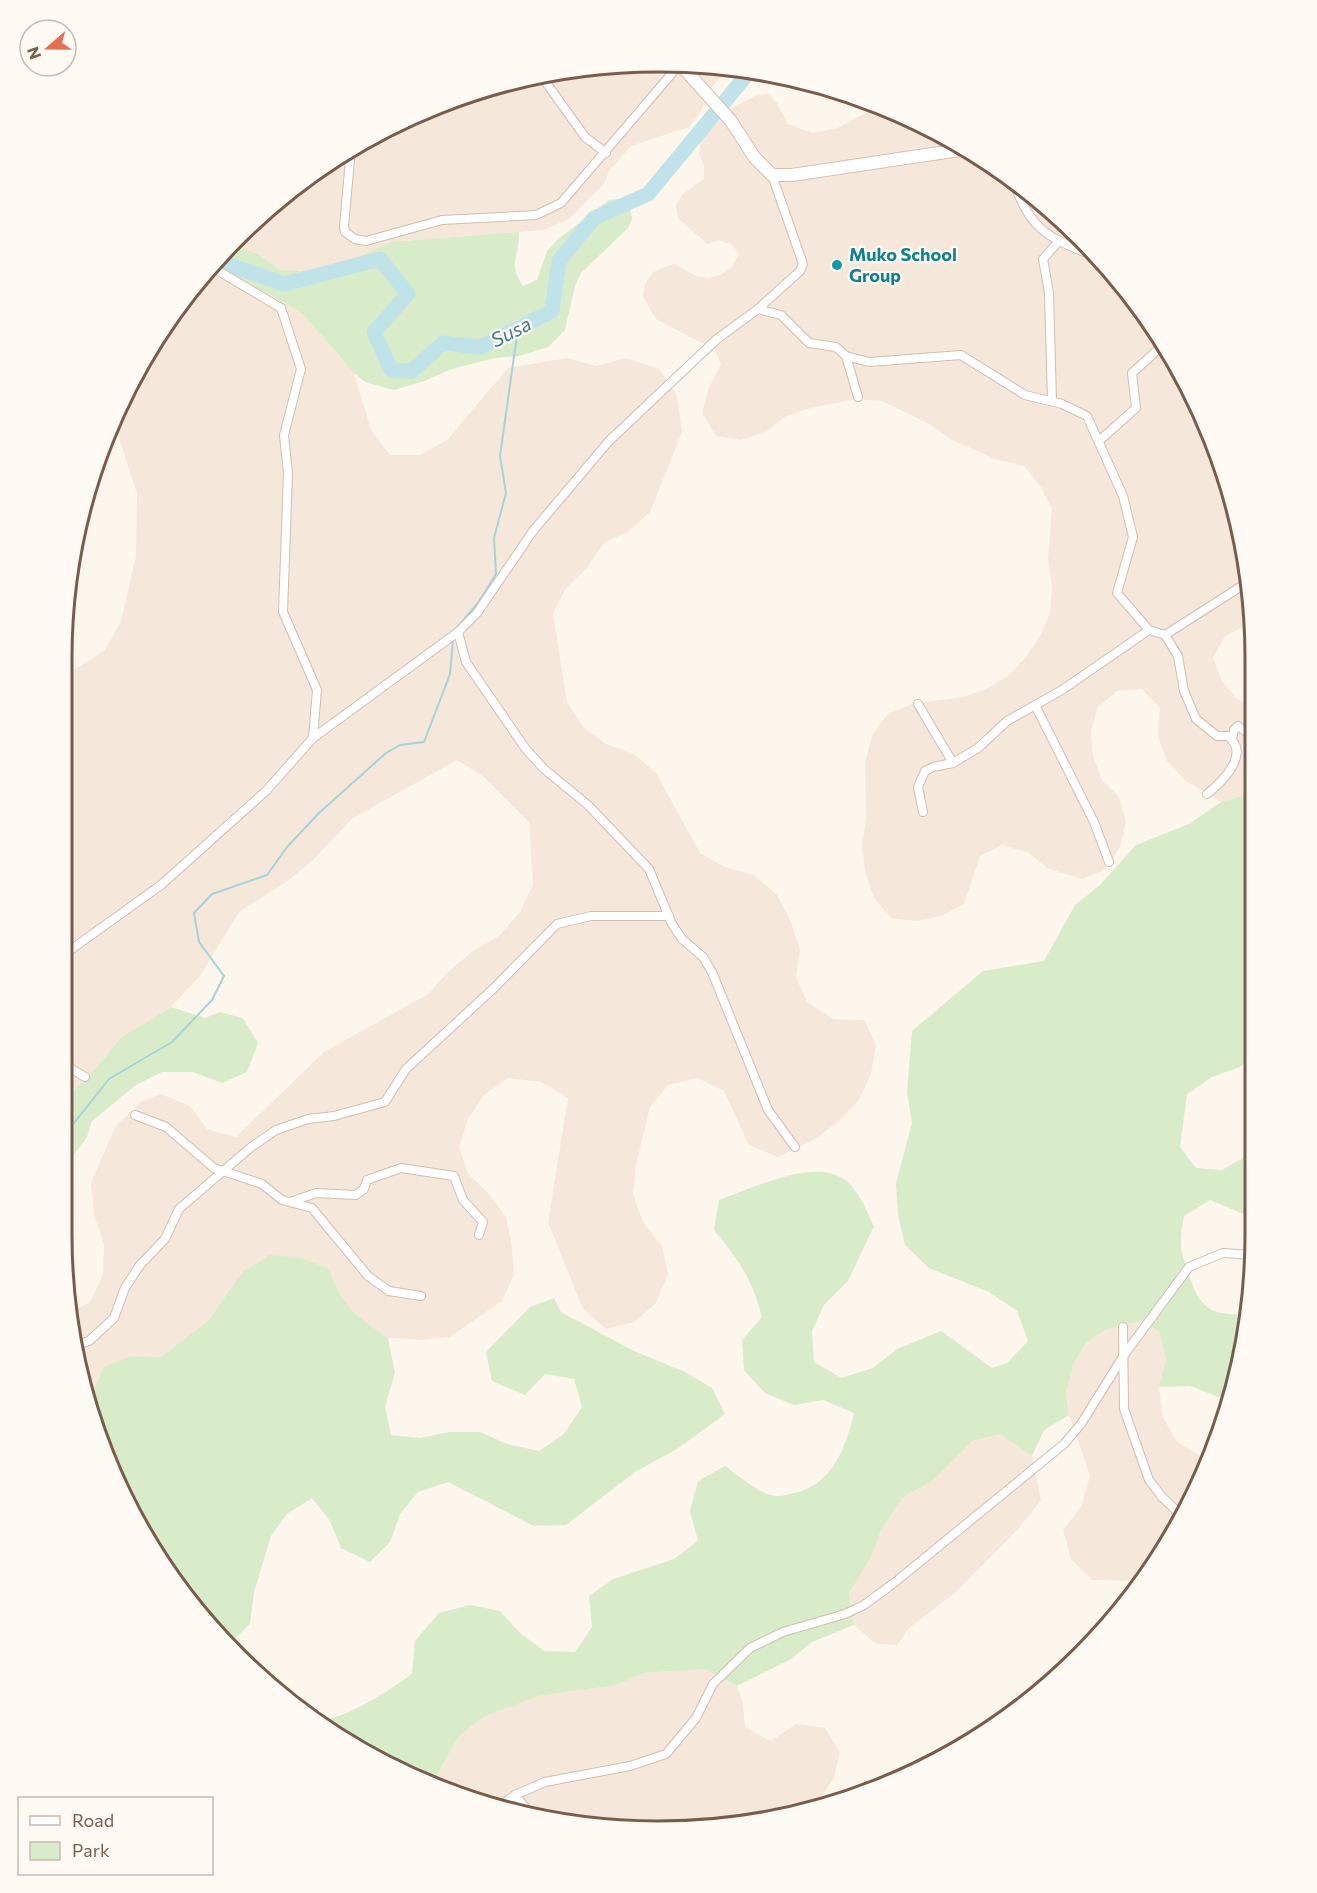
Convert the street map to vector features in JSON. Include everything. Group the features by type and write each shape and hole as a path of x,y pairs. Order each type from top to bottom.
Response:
{"main road":[{"path":"688,73 718,107 755,158 772,175 792,175 952,151"}],"street":[{"path":"350,160 344,230 355,239 366,241 442,220 536,215 561,203 673,72"},
{"path":"546,83 585,137 606,153"},
{"path":"72,949 161,885 266,791 313,738 454,634 477,613 533,531 609,441 717,339 758,309 804,266 772,175"},
{"path":"1019,196 1036,226 1048,236 1078,249"},
{"path":"1052,401 1049,293 1043,259 1059,241"},
{"path":"219,271 282,308 301,369 284,435 288,473 283,608 317,690 313,738"},
{"path":"758,309 781,315 810,343 836,347 846,356 869,362 961,355 1025,395 1052,401 1087,416 1124,500 1133,537 1117,593 1149,630 1165,635 1178,656 1184,691 1196,719 1217,736 1232,739"},
{"path":"1099,441 1136,408 1132,373 1157,350"},
{"path":"846,356 858,396"},
{"path":"1165,635 1241,587"},
{"path":"923,812 918,792 921,775 933,766 953,763 988,741 1007,721 1149,630"},
{"path":"454,634 466,662 525,748 544,769 588,805 650,869 669,916 682,939 703,957 712,972 768,1110 795,1147"},
{"path":"918,704 953,763"},
{"path":"1035,705 1080,794 1110,862"},
{"path":"1207,794 1233,766 1236,756 1232,739 1234,730 1238,726 1245,731"},
{"path":"82,1343 88,1341 114,1318 125,1288 140,1265 165,1239 179,1209 220,1171 276,1130 308,1119 334,1116 386,1102 406,1069 557,924 591,916 669,916"},
{"path":"72,1070 85,1077"},
{"path":"135,1115 166,1127 220,1171 254,1180 282,1200 312,1208 368,1276 388,1291 421,1296"},
{"path":"290,1202 316,1193 356,1195 364,1189 367,1180 401,1167 454,1176 463,1200 483,1222 479,1235"},
{"path":"507,1801 515,1795 545,1782 630,1766 666,1754 696,1718 712,1684 750,1648 783,1632 844,1614 864,1605 1049,1458 1081,1424 1124,1355 1189,1267 1223,1253 1244,1254"},
{"path":"1124,1328 1124,1409 1142,1465 1156,1490 1176,1510"},
{"path":"515,1795 523,1805"}],"shaded area":[{"path":"658,72 722,76 707,92 701,111 689,127 631,146 609,171 604,184 569,219 544,230 390,242 354,259 312,272 280,270 258,254 240,249 301,193 333,171 399,132 470,103 544,83 582,77"},
{"path":"768,94 777,103 788,124 812,133 837,128 869,111 918,132 952,151 1016,193 1073,244 1124,301 1166,365 1185,399 1214,470 1225,507 1234,544 1244,627 1225,636 1213,658 1222,681 1237,699 1245,702 1245,795 1221,802 1186,781 1167,761 1158,736 1160,708 1142,689 1117,691 1098,707 1091,731 1093,755 1102,780 1119,797 1126,821 1120,847 1106,869 1083,879 1049,869 1029,853 1002,845 980,856 964,904 941,916 916,921 891,918 874,898 865,871 862,845 866,818 865,763 872,735 888,714 912,704 963,697 986,689 1008,676 1026,657 1040,636 1050,613 1052,587 1048,559 1052,509 1041,487 1024,466 998,460 952,440 931,425 882,401 856,399 811,408 786,416 766,432 741,440 716,436 702,413 709,387 721,364 715,350 656,319 643,297 645,284 652,273 663,267 675,264 696,276 709,278 721,275 732,267 739,254 731,244 718,240 707,244 678,218 676,205 683,194 704,179 704,166 699,153 701,140 730,109 755,96"},
{"path":"217,274 265,292 303,314 354,373 371,430 390,455 420,455 447,440 508,368 567,358 596,366 626,358 659,369 677,395 682,432 650,512 629,531 604,543 587,568 566,588 553,614 567,702 583,727 606,744 634,754 656,773 700,853 725,867 754,875 777,895 791,922 800,950 796,978 808,1003 834,1019 864,1020 876,1045 871,1074 859,1100 839,1121 815,1139 778,1157 749,1145 724,1091 697,1078 668,1085 650,1107 636,1165 633,1195 643,1222 662,1246 668,1275 656,1303 634,1322 606,1329 583,1309 548,1222 568,1098 541,1082 508,1078 484,1095 468,1119 459,1147 468,1174 488,1193 506,1217 512,1246 514,1275 502,1301 450,1337 420,1340 388,1338 362,1320 340,1299 329,1269 243,1271 208,1321 185,1340 161,1357 131,1356 94,1392 83,1349 77,1309 90,1302 103,1275 104,1244 94,1215 91,1183 115,1127 142,1101 161,1094 190,1106 207,1129 236,1137 324,1052 428,994 449,971 473,951 500,935 520,912 533,884 529,822 483,776 457,760 353,818 313,860 289,880 239,912 200,976 171,1007 120,1038 72,1092 72,670 105,650 121,621 136,556 137,494 118,433 132,399 151,365 193,301"},
{"path":"1140,1321 1159,1331 1166,1358 1159,1387 1163,1417 1176,1441 1201,1456 1185,1494 1166,1528 1133,1578 1124,1581 1092,1580 1071,1559 1063,1530 1081,1507 1090,1476 1069,1415 1066,1393 1073,1365 1086,1343 1106,1329"},
{"path":"1000,1434 1032,1456 1041,1500 1019,1528 957,1591 909,1628 897,1645 876,1644 854,1625 849,1593 871,1558 881,1530 902,1498 935,1479 972,1441"},
{"path":"705,1669 737,1686 743,1703 745,1727 771,1741 796,1724 825,1728 840,1752 834,1778 821,1798 810,1801 735,1816 658,1821 620,1820 544,1810 470,1790 436,1777 458,1737 483,1717 539,1696 616,1685 643,1673"}],"green space":[{"path":"628,198 632,219 628,228 581,273 575,286 565,330 548,347 519,356 495,358 452,369 394,390 365,382 354,373 303,314 265,292 217,274 240,249 258,254 280,270 312,272 354,259 390,242 519,232 515,265 518,278 523,286 537,280 547,251 557,240 609,200"},
{"path":"1245,795 1245,1062 1240,1067 1212,1077 1187,1094 1180,1147 1196,1168 1222,1170 1245,1157 1245,1215 1210,1200 1184,1216 1181,1233 1184,1259 1193,1287 1203,1303 1216,1312 1240,1314 1234,1349 1221,1398 1190,1386 1159,1387 1166,1358 1159,1331 1140,1321 1106,1329 1086,1343 1073,1365 1066,1393 1069,1415 1044,1430 1032,1456 1000,1434 972,1441 935,1479 902,1498 881,1530 871,1558 849,1593 854,1625 812,1642 791,1659 737,1686 705,1669 643,1673 617,1685 539,1696 483,1717 458,1737 436,1777 399,1761 329,1719 379,1696 412,1674 415,1641 439,1613 470,1605 500,1611 520,1633 544,1651 575,1652 592,1627 589,1596 613,1579 674,1559 698,1541 690,1511 698,1481 725,1466 756,1488 778,1496 807,1489 828,1473 842,1451 854,1413 823,1400 794,1405 765,1393 744,1370 742,1340 762,1317 744,1270 714,1230 719,1200 763,1183 813,1172 840,1177 856,1192 874,1226 848,1281 824,1305 812,1331 814,1362 841,1378 873,1368 897,1349 941,1331 992,1368 1007,1363 1028,1341 1017,1311 989,1292 929,1268 905,1245 898,1215 896,1184 912,1123 907,1092 912,1031 983,971 1044,961 1075,905 1100,885 1136,845 1189,824 1221,802"},
{"path":"171,1007 205,1018 220,1012 243,1018 258,1043 247,1072 222,1083 193,1072 162,1072 136,1085 92,1121 87,1137 72,1157 72,1092 120,1038"},
{"path":"270,1255 301,1258 329,1269 351,1310 388,1338 395,1373 385,1406 391,1435 420,1438 450,1432 480,1432 507,1444 539,1451 564,1434 582,1407 574,1379 545,1374 525,1395 492,1381 486,1352 530,1307 554,1298 561,1312 634,1351 685,1372 712,1388 725,1414 677,1449 635,1472 566,1525 534,1526 448,1482 418,1492 400,1514 390,1542 370,1562 341,1548 330,1521 312,1498 287,1514 271,1536 254,1592 250,1624 234,1639 193,1592 151,1528 132,1494 117,1459 93,1391 104,1367 131,1356 161,1357 208,1321 243,1271"}],"waterway":[{"name":"Susa","path":"226,264 284,284 380,259 408,294 374,332 391,370 412,371 443,343 481,347 552,311 559,261 594,218 648,194 744,78"},
{"path":"454,631 478,603 496,574 494,538 506,493 500,456 518,328"},
{"path":"72,1125 109,1079 172,1042 212,1000 224,976 199,942 194,913 212,894 267,875 287,847 319,813 386,753 400,745 424,742 450,674 453,640"}],"place":[{"name":"Muko School Group","path":"837,265"}]}
